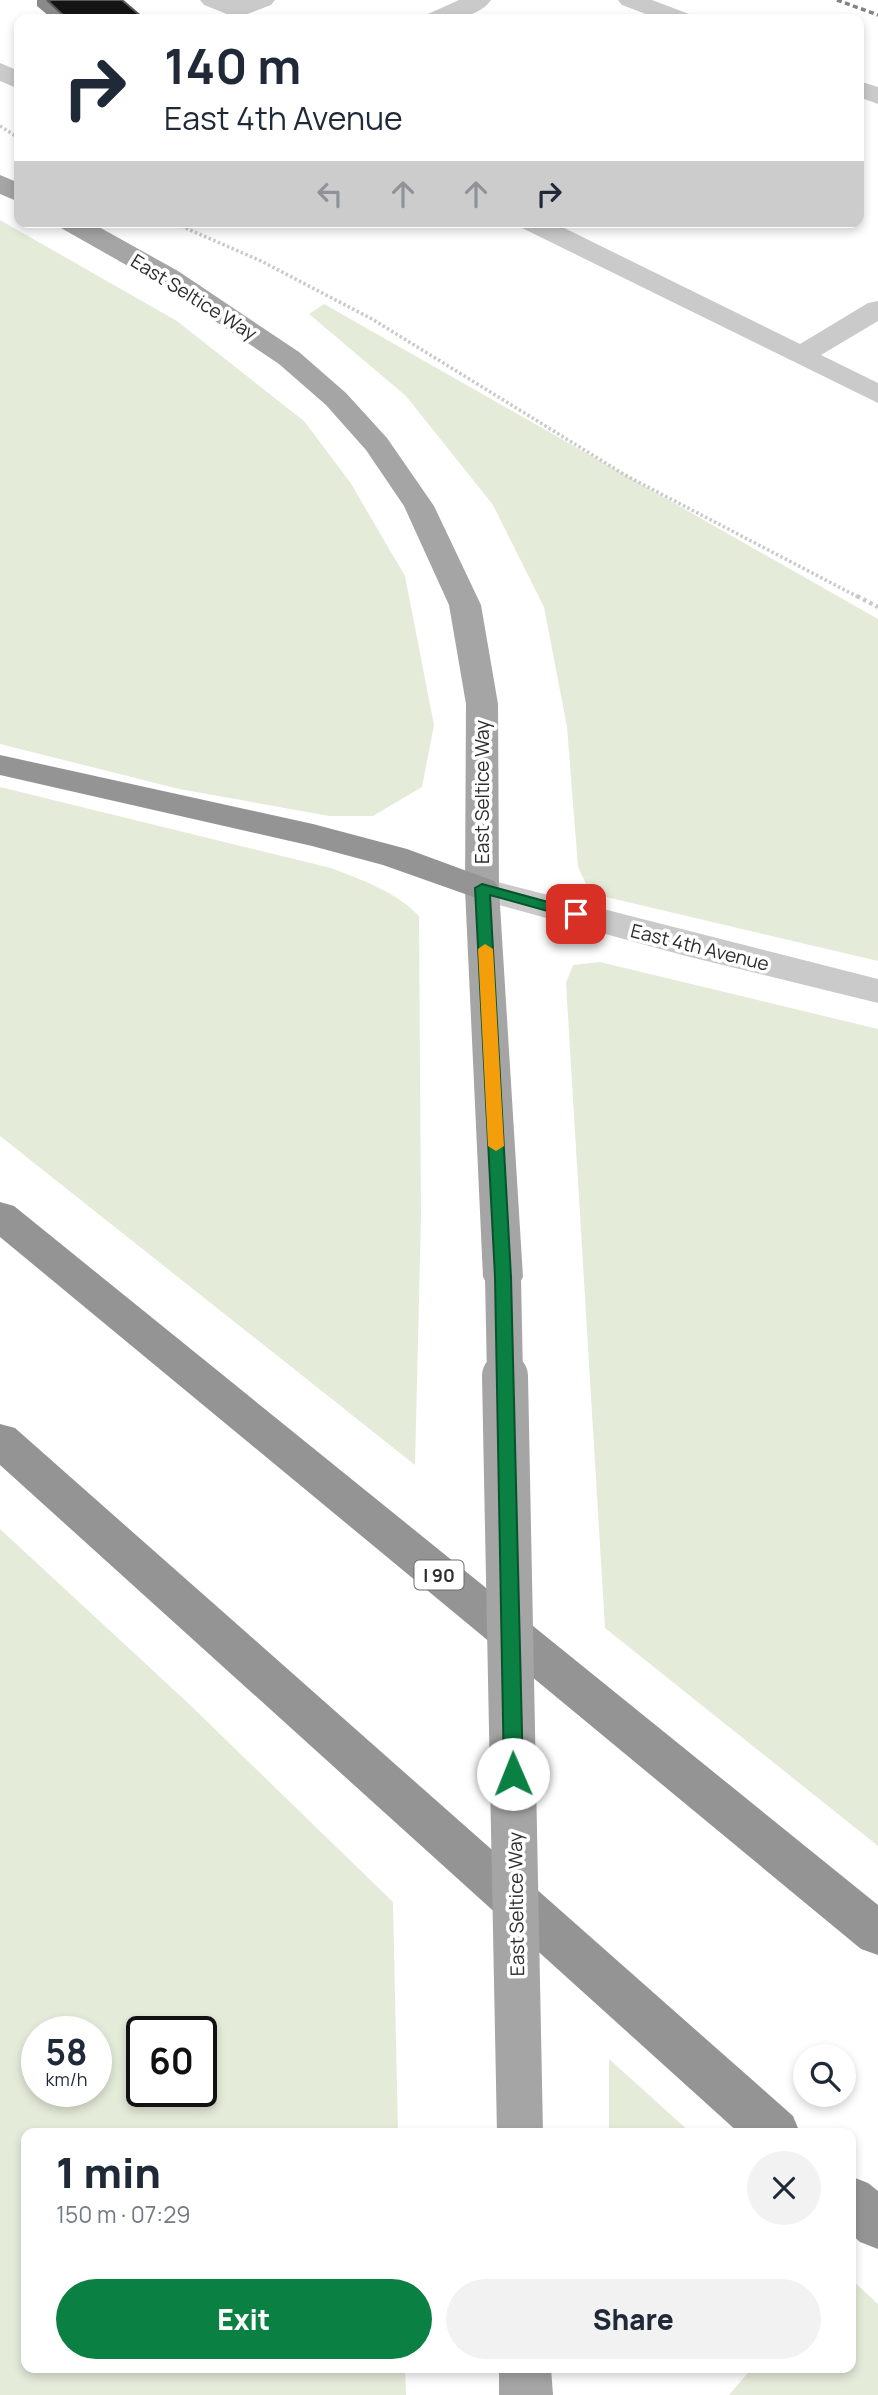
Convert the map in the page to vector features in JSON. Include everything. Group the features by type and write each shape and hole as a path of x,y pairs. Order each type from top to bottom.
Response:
{"highway":[{"path":"0,765 313,835 395,857 482,888"},
{"name":"I 90","path":"0,1216 878,1934"},
{"path":"0,1440 769,2128"},
{"path":"856,2205 878,2224"}],"main road":[{"name":"East Seltice Way","path":"81,228 168,277 289,358 336,399 377,444 419,506 464,605 482,704 482,888 503,1277 520,2128"},
{"path":"525,2373 526,2395"}],"street":[{"path":"212,0 237,11 262,0"},
{"path":"448,14 479,0"},
{"path":"630,0 667,14"},
{"path":"543,228 878,394"},
{"path":"800,356 878,309"},
{"name":"East 4th Avenue","path":"482,888 686,944 878,991"}],"path":[{"path":"186,228 261,261 372,319 625,475 878,607"}],"green space":[{"path":"0,220 177,321 304,421 350,482 405,576 434,725 422,787 373,816 329,816 179,789 0,744"},
{"path":"324,304 878,619 878,961 602,896 586,884 578,867 567,727 544,607 493,505 406,396 309,314"},
{"path":"0,787 331,868 389,893 419,916 421,1216 415,1465 0,1136"},
{"path":"600,962 878,1029 878,1846 605,1628 566,983 573,965"},
{"path":"0,1529 187,1702 393,1902 398,2128 21,2128 21,2373 405,2373 406,2395 0,2395"},
{"path":"609,2059 685,2128 609,2128"},
{"path":"856,2284 878,2304 878,2395 729,2395 748,2373 856,2373"}],"building":[{"path":"122,0 139,14 62,14 48,1"}],"railway":[{"path":"837,0 878,15"}],"slow traffic":[{"path":"485,949 496,1146"}],"route":[{"path":"513,1774 503,1277 482,888 576,914"}]}
